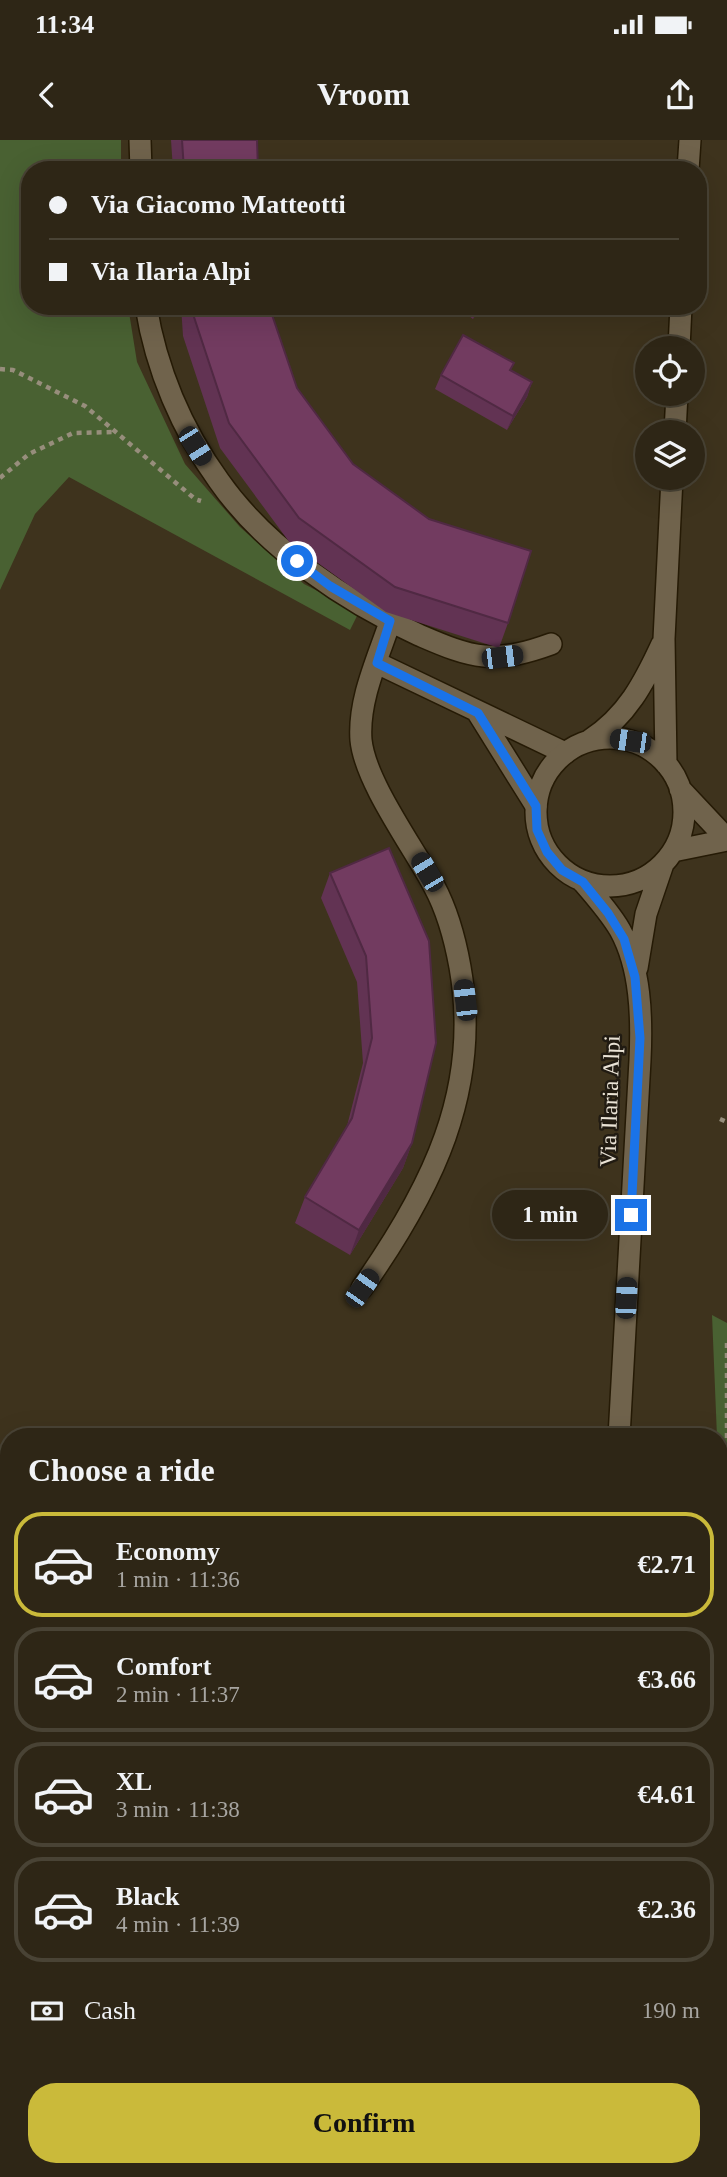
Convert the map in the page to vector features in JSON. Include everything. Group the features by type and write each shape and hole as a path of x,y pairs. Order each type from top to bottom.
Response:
{"street":[{"path":"140,140 141,161"},
{"path":"689,161 690,140"},
{"path":"148,315 157,354 179,414 208,466 243,511 314,575 390,621 446,646 477,655 516,655 551,644"},
{"path":"680,336 681,315"},
{"path":"666,764 664,639 671,490"},
{"path":"362,1288 407,1221 442,1148 457,1100 467,1034 456,944 447,914 365,759 361,738 362,714 390,621"},
{"path":"587,741 609,738 630,741 649,750 666,764 680,789 727,839 668,858 646,877 626,885 604,887 583,882 562,870 547,852 537,830 536,806 540,786 550,768 565,753 608,727 628,706 647,678 664,639"},
{"path":"377,663 565,753"},
{"path":"478,713 536,806"},
{"path":"668,858 681,831 684,810 680,789"},
{"name":"Via Ilaria Alpi","path":"635,977 646,914 668,858"},
{"name":"Via Ilaria Alpi","path":"583,882 620,930 635,977 639,1013 640,1060 620,1428"}],"path":[{"path":"0,369 13,370 85,406 194,499 243,511"},
{"path":"0,478 29,454 73,433 115,432"},
{"path":"720,1119 727,1122"},
{"path":"726,1428 727,1343"}],"green space":[{"path":"0,140 121,140 121,161 21,161 21,315 129,315 137,362 185,464 240,527 304,584 359,612 350,630 69,477 35,514 0,590"},
{"path":"712,1315 727,1323 727,1428 717,1428"}],"building":[{"path":"182,140 257,140 258,161 183,161"},
{"path":"193,315 272,315 297,388 353,464 429,519 531,551 508,623 395,587 299,518 229,423"},
{"path":"463,335 514,363 510,370 532,382 513,416 441,375"},
{"path":"389,848 429,941 436,1043 412,1143 359,1230 305,1197 352,1118 372,1038 366,956 330,873"}],"route":[{"path":"297,561 347,597 390,621 377,663 478,713 536,806 537,830 547,852 562,870 583,882 620,930 635,977 640,1023 631,1215"}]}
